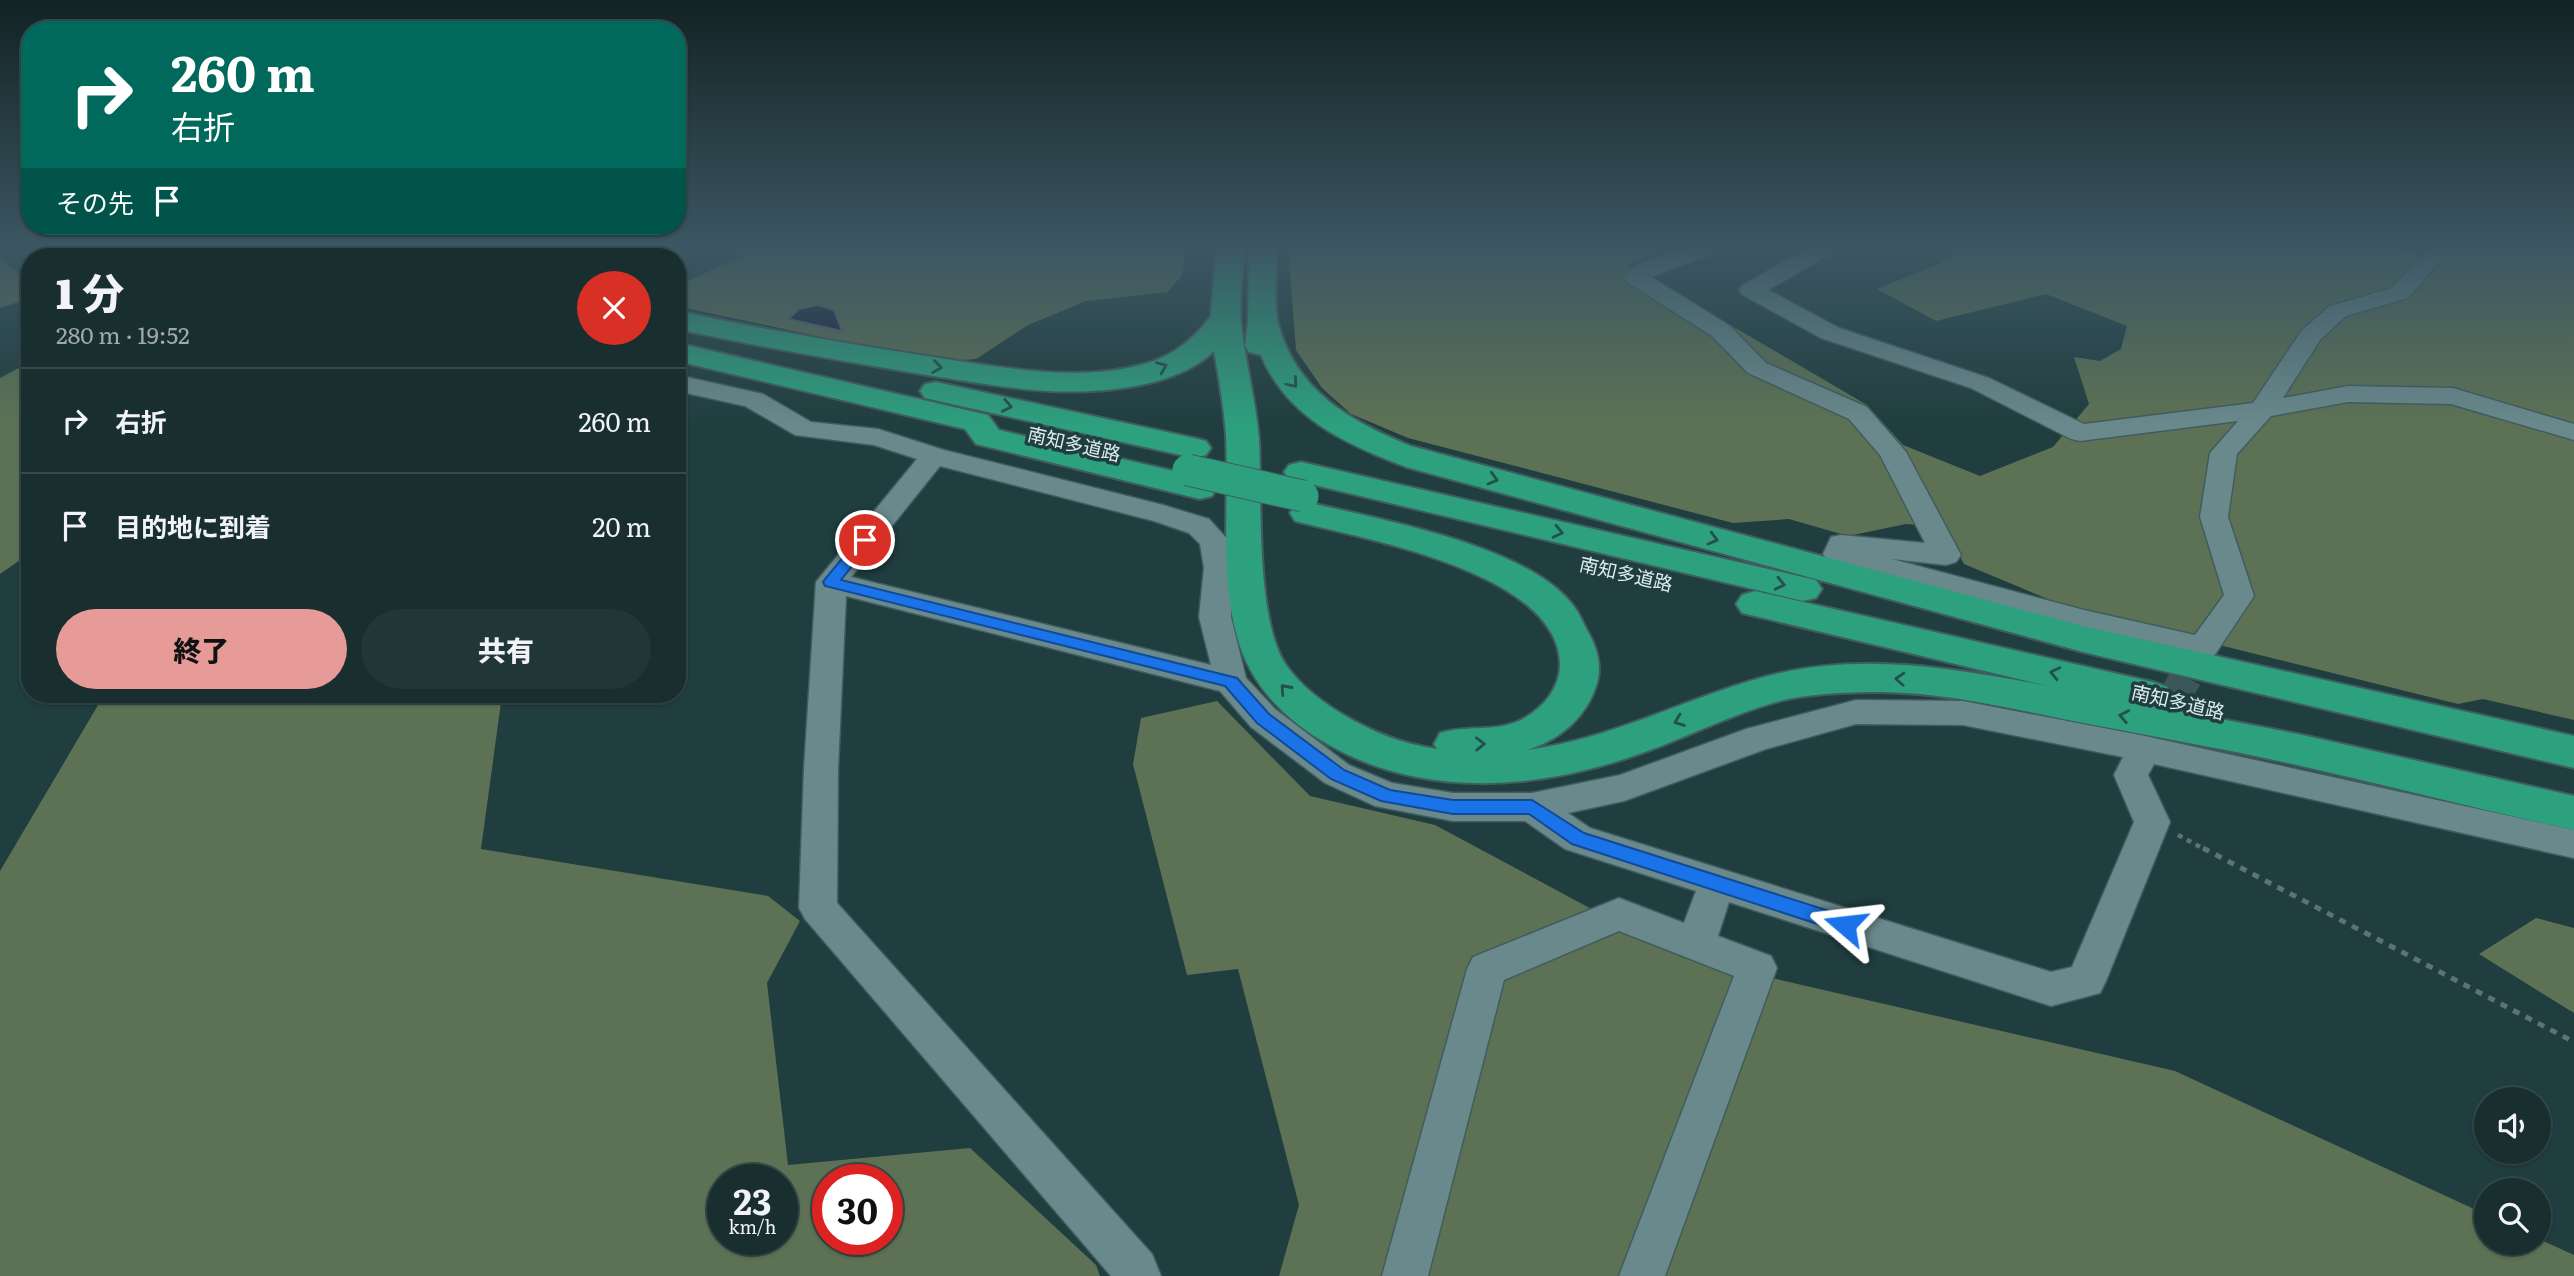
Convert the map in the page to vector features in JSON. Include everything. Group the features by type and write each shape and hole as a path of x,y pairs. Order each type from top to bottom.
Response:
{"highway":[{"path":"1226,308 1242,432 1245,556 1251,608 1264,660 1282,686 1304,708 1334,730 1366,747 1403,759 1463,768 1488,770 1534,767 1603,751 1709,710 1790,684 1853,678 1897,678 1972,685 2261,742 2574,813"},
{"path":"686,354 977,422 988,437 1194,469 1303,494 1476,559 1508,575 1536,594 1558,613 1576,644 1580,661 1579,685 1567,704 1544,727 1501,744 1438,745 1384,730 1335,704 1303,671 1279,636 1270,602 1265,549 1261,439 1260,339 1264,308"},
{"path":"686,322 883,359 1011,378 1062,382 1112,379 1149,372 1187,357 1209,338 1226,316"},
{"path":"1264,322 1285,375 1309,402 1339,426 1418,460 2083,639 2574,752"},
{"name":"南知多道路","path":"686,335 1194,469"},
{"name":"南知多道路","path":"1303,494 2574,766"},
{"name":"南知多道路","path":"1303,494 2574,796"}],"street":[{"path":"1684,308 1721,331 1757,368 1858,413 1892,452 1946,555 1841,544 1839,554 2084,621 2203,648 2239,596 2214,517 2224,453 2262,410 2311,335 2338,310 2347,308"},
{"path":"1783,308 1830,333 1980,383 2080,433 2262,410 2348,394 2453,397 2574,432"},
{"path":"686,385 754,400 804,429 878,437 934,456 1163,514 1199,526 1214,541 1219,568 1215,617 1231,682 1263,718 1337,774 1387,796 1453,807 1532,807 1624,788 1758,738 1856,712 1963,713 2145,748 2574,844"},
{"path":"934,456 831,582 821,769 818,908 1136,1270 1138,1276"},
{"path":"831,582 1231,682"},
{"path":"1532,807 1578,839 2051,989 2086,981 2152,822 2131,775 2145,748"},
{"path":"1695,945 1717,884"},
{"path":"1405,1276 1487,969 1619,914 1757,968 1642,1276"}],"path":[{"path":"2152,822 2574,1042"}],"green space":[{"path":"686,308 1070,308 1028,325 976,359 937,362"},
{"path":"1293,308 1701,308 1867,405 1903,445 1980,476 2053,447 2089,404 2074,357 2100,361 2121,349 2127,326 2080,308 2574,308 2574,720 2483,699 2458,704 2069,608 1964,564 1945,527 1906,524 1848,536 1789,519 1733,523 1408,438 1351,414 1322,388 1296,350"},
{"path":"1911,308 1991,308 1936,321"},
{"path":"21,367 21,559 0,574 0,378"},
{"path":"1217,701 1310,796 1435,825 1681,957 2175,1071 2474,1209 2474,1255 2551,1255 2551,1244 2574,1255 2574,1276 1279,1276 1299,1205 1238,969 1187,975 1133,764 1141,718"},
{"path":"99,703 501,703 481,849 768,896 800,921 767,983 788,1164 707,1164 707,1255 798,1255 798,1164 970,1148 1096,1265 1100,1276 0,1276 0,871"},
{"path":"2536,918 2574,928 2574,1013 2479,954"}],"water":[{"path":"826,308 834,310 842,331 788,319 799,309"}],"tunnel":[{"path":"2146,746 2203,648"}],"route":[{"path":"865,540 831,582 1231,682 1263,718 1337,774 1387,796 1453,807 1532,807 1578,839 1845,925"}]}
